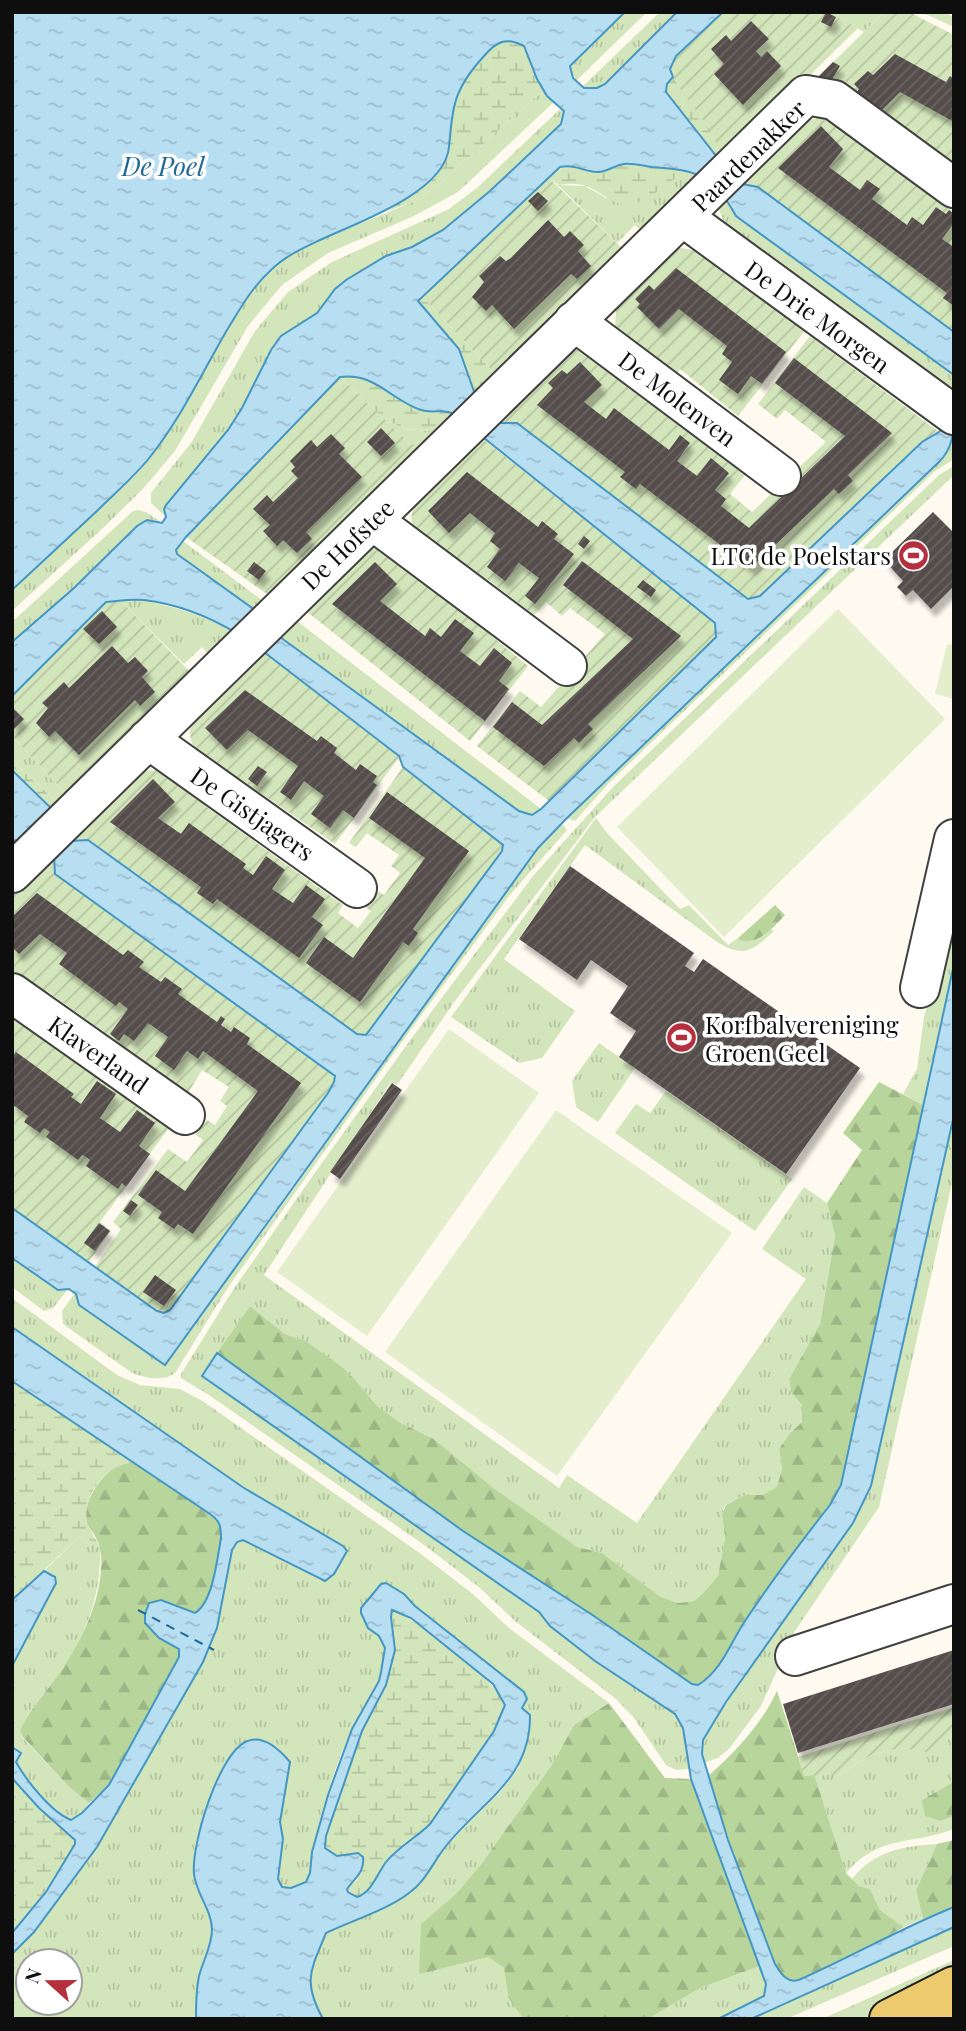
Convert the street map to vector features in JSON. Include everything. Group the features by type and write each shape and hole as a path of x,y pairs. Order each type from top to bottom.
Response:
{"main road":[{"path":"890,2019 954,1986"},
{"path":"948,2019 954,2016"}],"street":[{"name":"Paardenakker","path":"683,217 806,95 834,100 954,188"},
{"name":"De Hofstee","path":"24,862 683,217"},
{"name":"De Drie Morgen","path":"683,217 951,414"},
{"name":"De Molenven","path":"574,321 781,476"},
{"path":"372,520 567,666"},
{"name":"De Gistjagers","path":"148,739 357,888"},
{"path":"920,988 954,839"},
{"name":"Klaverland","path":"12,993 185,1115"},
{"path":"795,1656 954,1605"}],"green space":[{"path":"625,12 647,12 576,81 570,66"},
{"path":"660,12 677,12 605,84 597,88 582,87"},
{"path":"723,12 827,12 858,28 721,162 713,136 670,69 677,56"},
{"path":"827,12 884,12 864,32"},
{"path":"884,12 909,12 954,35 954,167 816,79"},
{"path":"921,12 943,12 954,17 954,27"},
{"path":"503,40 512,40 524,46 547,96 542,94 535,97 440,183 415,201 388,211 415,192 435,170 448,147 457,99 467,76 482,56"},
{"path":"673,77 715,136 721,162 666,92 667,84"},
{"path":"542,94 555,101 458,192 414,216 328,253 282,285 248,326 175,451 142,490 12,611 12,590 149,459 174,424 238,311 271,270 290,255 318,241 415,201 440,183 535,97"},
{"path":"561,108 564,111 561,124 490,191 443,230 412,247 386,256 346,280 335,289 317,313 281,336 270,350 242,408 228,430 166,505 166,517 151,503 151,493 191,443 255,331 288,292 332,262 449,209 478,187"},
{"path":"821,117 838,126 954,212 954,332 758,187 742,184 810,120"},
{"path":"623,164 690,171 640,202 625,205 592,188 576,184 558,185 548,177 567,167 596,172"},
{"path":"690,171 705,178 646,236 635,225 617,243 558,185 585,186 606,198 654,194 679,175"},
{"path":"548,177 628,254 499,378 422,296"},
{"path":"727,200 736,216 954,375 954,389 724,222 718,207"},
{"path":"681,248 693,250 805,330 738,416 680,369 675,375 621,336 615,327 616,310 672,251"},
{"path":"422,296 499,378 477,400 418,301"},
{"path":"810,336 939,432 922,442 760,596 753,599 744,596 497,423 564,355 577,350 588,351 637,387 634,392 745,475 730,494 752,512 826,442 785,410 777,419 758,404"},
{"path":"349,376 368,381 415,408 454,414 443,432 405,429 384,419 340,377"},
{"path":"340,377 422,455 274,599 186,537"},
{"path":"384,419 405,429 443,432 422,455"},
{"path":"482,438 715,623 716,637 549,801 477,746 520,691 541,707 605,634 570,608 562,616 546,602 534,615 487,579 482,584 415,534 412,516 418,499"},
{"path":"950,442 954,445 954,459 935,471 609,783 575,821 567,818 939,462"},
{"path":"954,466 954,475 595,817 455,1001 397,1085 391,1082 264,1275 559,1488 567,1475 637,1523 806,1279 762,1249 804,1187 827,1203 835,1235 820,1324 789,1379 791,1392 802,1405 802,1422 789,1434 779,1449 782,1469 778,1487 762,1495 744,1495 725,1505 722,1514 725,1538 718,1576 694,1601 679,1603 661,1597 602,1553 577,1547 554,1532 495,1489 434,1439 401,1423 377,1406 359,1384 306,1341 285,1334 250,1306 202,1375 539,1612 550,1626 595,1661 675,1714 683,1727 689,1769 676,1770 666,1765 634,1718 616,1699 515,1621 480,1588 427,1547 181,1378 181,1374 233,1290 314,1174 533,876 613,787 939,475"},
{"path":"138,510 162,523 147,520 137,526 74,588 12,642 12,622 133,511"},
{"path":"183,541 267,604 259,613 177,554 176,550"},
{"path":"373,548 383,548 392,554 528,666 470,741 306,611 365,552"},
{"path":"143,600 204,617 238,634 213,659 202,647 184,664 121,601"},
{"path":"121,601 194,676 69,797 12,736 12,696 106,602"},
{"path":"838,609 945,719 724,937 617,827"},
{"path":"297,621 541,809 532,815 519,811 280,637"},
{"path":"947,644 954,645 954,699 935,694"},
{"path":"264,652 400,756 335,844 237,777 233,782 202,758 192,743 191,725"},
{"path":"12,736 69,797 61,806 18,766 12,756"},
{"path":"12,756 18,766 61,806 55,812 12,770"},
{"path":"403,767 503,845 502,851 367,1035 357,1034 89,840 71,841 142,771 161,772 184,784 207,802 205,806 343,905 338,913 358,928 371,911 361,904 372,887 384,895 400,873 391,866 399,855 367,833 356,847 349,843"},
{"path":"596,818 680,909 689,905 728,945 737,939 751,941 771,929 774,931 747,950 726,947 585,845 504,959 575,1011 542,1058 519,1063 451,1017"},
{"path":"561,823 567,830 509,896 406,1036 229,1286 175,1373 149,1378 132,1373 63,1324 62,1311 75,1293 249,1251 538,848"},
{"path":"54,856 335,1076 328,1093 170,1310 164,1313 157,1311 95,1267 121,1229 113,1222 168,1149 187,1162 203,1140 196,1135 207,1120 215,1125 227,1106 220,1101 229,1087 202,1070 188,1093 47,991 43,996 12,975 12,896"},
{"path":"954,894 954,964 923,1105 903,1094 917,1069 924,1017"},
{"path":"775,905 785,915 770,931 751,941 737,939"},
{"path":"12,1018 168,1129 100,1222 111,1231 88,1263 12,1208"},
{"path":"449,1029 539,1093 367,1336 277,1272"},
{"path":"599,1043 635,1068 598,1122 576,1107 572,1081"},
{"path":"879,1082 923,1105 841,1485 830,1505 753,1609 718,1666 698,1685 692,1684 463,1531 217,1353 250,1306 285,1334 306,1341 342,1367 377,1406 401,1423 434,1439 495,1489 577,1547 602,1553 661,1597 679,1603 694,1601 718,1576 725,1538 722,1514 726,1505 744,1495 762,1495 777,1487 782,1469 779,1449 789,1434 802,1422 802,1405 791,1392 789,1379 820,1324 835,1235 827,1203 862,1150 843,1133"},
{"path":"666,1091 792,1179 755,1231 615,1133 636,1104 650,1113"},
{"path":"556,1110 732,1233 557,1476 385,1352"},
{"path":"954,1115 954,1174 879,1507 795,1631 761,1706 729,1749 705,1763 701,1747 705,1734 852,1523 871,1486"},
{"path":"12,1258 58,1290 69,1288 53,1308 44,1311 12,1287"},
{"path":"12,1298 117,1375 140,1385 180,1389 204,1402 421,1554 474,1595 509,1628 609,1703 574,1725 553,1763 482,1863 455,1895 488,1957 504,1968 508,1997 523,2019 323,2019 312,1995 313,1966 326,1932 406,1896 419,1885 446,1846 501,1791 519,1767 524,1692 415,1606 404,1594 365,1621 384,1645 382,1672 352,1728 336,1767 306,1882 291,1888 282,1887 278,1879 283,1839 280,1822 290,1762 277,1747 263,1741 208,1806 194,1852 194,1874 211,1919 212,1933 199,1977 196,2019 12,2019 14,1952 14,2017 84,2017 84,1947 19,1947 34,1932 97,1847 203,1662 217,1628 232,1550 237,1542 243,1540 320,1580 345,1548 244,1488 12,1327"},
{"path":"12,1381 133,1463 123,1464 106,1475 98,1483 88,1502 87,1522 100,1547 80,1536 12,1600"},
{"path":"122,1463 133,1463 219,1520 219,1555 207,1597 195,1613 185,1610 145,1623 159,1638 179,1649 179,1657 109,1785 89,1803 70,1788 22,1736 20,1730 70,1657 88,1621 100,1582 101,1561 98,1542 87,1524 87,1506 101,1480"},
{"path":"80,1536 100,1547 98,1580 91,1612 70,1657 20,1730 22,1737 70,1788 89,1803 82,1813 71,1820 40,1794 18,1768 18,1750 12,1747 12,1666 56,1583 50,1573 44,1571"},
{"path":"391,1609 455,1651 487,1680 505,1705 494,1731 430,1824 386,1862 371,1886 357,1897 347,1889 357,1880 358,1853 337,1856 324,1848 362,1731 386,1685 395,1650"},
{"path":"777,1691 804,1775 814,1774 846,1873 859,1886 870,1889 880,1910 904,1927 852,1956 795,1982 781,1975 775,1964 745,1890 708,1776 747,1737"},
{"path":"609,1703 665,1778 691,1779 760,1966 700,1988 648,2019 523,2019 508,1997 504,1968 488,1957 419,1974 421,1924 455,1895 482,1863 553,1763 574,1725"},
{"path":"954,1707 954,1734 927,1752 900,1748 873,1754 838,1775 804,1776 798,1757"},
{"path":"954,1734 954,1829 884,1846 859,1860 846,1873 814,1774 838,1775 873,1754 900,1748 927,1751"},
{"path":"12,1778 76,1844 46,1892 12,1933"},
{"path":"954,1782 954,1816 940,1821 925,1816 922,1800"},
{"path":"954,1840 954,1907 923,1919 916,1890 937,1844"},
{"path":"937,1844 916,1890 923,1919 904,1927 880,1910 870,1889 859,1886 852,1879 880,1856 912,1846"},
{"path":"954,1927 954,1946 786,2019 751,2019"},
{"path":"954,1960 954,1975 866,2019 822,2019"},
{"path":"760,1966 766,1984 764,1996 718,2019 648,2019 700,1988"}],"water":[{"name":"De Poel","path":"12,12 625,12 570,66 573,78 584,88 597,88 605,84 677,12 723,12 676,56 670,69 673,77 667,84 666,92 721,162 742,184 758,187 954,332 954,375 736,216 719,191 702,177 680,170 631,164 598,172 560,167 418,301 459,349 477,400 497,423 517,423 748,599 760,596 922,442 939,432 954,413 952,439 939,462 538,848 165,1365 79,1305 76,1294 69,1289 58,1290 12,1258 12,1208 157,1311 164,1313 170,1310 328,1093 335,1076 55,874 54,856 25,842 12,840 12,770 55,812 71,841 88,840 357,1034 366,1035 502,851 503,845 403,767 399,756 264,652 280,637 519,811 532,815 716,637 715,623 454,414 421,410 374,383 353,377 340,377 176,550 177,554 259,613 238,634 205,617 169,605 139,600 106,602 12,696 12,642 74,588 137,526 147,520 162,523 166,517 166,505 228,430 281,336 317,313 335,289 346,280 386,256 412,247 443,230 490,191 561,124 564,111 547,96 524,46 507,41 493,47 466,78 461,88 454,108 444,164 432,179 396,204 294,253 276,265 242,306 181,411 150,457 12,590"},
{"path":"954,964 954,1115 871,1486 853,1523 726,1702 703,1740 702,1754 728,1840 775,1964 785,1978 792,1981 801,1979 954,1907 954,1927 751,2019 718,2019 764,1996 766,1984 691,1779 683,1728 675,1714 595,1661 550,1626 539,1612 202,1376 217,1353 463,1531 692,1684 698,1685 718,1666 753,1609 830,1505 841,1485"},
{"path":"12,1327 244,1488 343,1546 347,1551 334,1574 325,1581 243,1540 237,1542 232,1550 217,1628 203,1662 97,1847 34,1932 19,1947 14,1947 12,1954 12,1933 46,1892 75,1840 39,1808 12,1778 12,1747 21,1753 16,1762 33,1786 47,1803 71,1820 82,1813 109,1785 179,1657 179,1649 159,1638 145,1623 149,1603 161,1600 195,1613 201,1608 213,1580 221,1530 216,1519 210,1514 12,1381"},
{"path":"44,1571 55,1577 56,1583 12,1666 12,1600"},
{"path":"386,1583 404,1594 415,1606 524,1692 527,1699 522,1708 530,1715 528,1737 522,1756 502,1788 446,1846 415,1888 401,1899 326,1933 311,1976 312,1995 323,2019 196,2019 198,1981 212,1930 195,1881 194,1861 202,1823 216,1782 225,1764 245,1742 265,1741 286,1757 290,1762 280,1822 283,1839 278,1879 282,1887 291,1888 306,1882 328,1795 352,1729 379,1681 385,1648 379,1636 368,1628 361,1608 381,1584","holes":["392,1610 411,1618 493,1684 505,1705 494,1731 430,1824 391,1857 370,1887 357,1897 347,1889 361,1871 363,1857 358,1853 337,1856 325,1848 326,1836 362,1731 386,1685 395,1650"]}],"building":[{"path":"826,12 836,17 831,27 821,22"},
{"path":"751,21 769,39 756,51 761,57 767,51 781,66 743,105 714,74 724,64 711,49 726,35 731,41"},
{"path":"895,54 946,82 950,76 954,79 954,122 900,92 877,115 856,93 859,89 854,84 868,71 873,75"},
{"path":"833,62 840,66 828,86 816,79"},
{"path":"821,126 843,149 829,167 860,190 867,180 880,189 872,199 907,225 912,217 923,225 936,207 946,214 949,210 954,214 954,223 942,239 954,247 954,306 943,298 947,293 778,168"},
{"path":"538,192 548,201 538,211 528,201"},
{"path":"548,220 564,237 570,231 584,245 578,251 591,266 577,279 571,274 514,329 492,305 486,311 472,297 484,282 479,276 500,256 506,261 511,258"},
{"path":"676,268 786,352 762,384 751,376 738,394 719,380 732,362 722,354 727,346 679,309 659,329 637,307 640,304 635,299 649,285 654,290"},
{"path":"794,358 892,433 848,475 853,481 839,494 834,489 751,568 640,484 636,489 620,477 625,472 537,405 553,388 548,383 562,370 567,374 580,362 602,385 584,402 606,419 614,408 669,450 680,435 690,443 677,461 697,476 711,458 729,473 715,490 726,499 721,506 749,528 845,436 775,383"},
{"path":"381,428 395,443 381,456 367,442"},
{"path":"331,434 345,448 339,454 362,477 306,532 312,539 297,553 283,540 277,546 263,531 270,525 253,509 267,495 273,502 298,478 291,471 295,467 290,461 311,440 317,447"},
{"path":"467,472 538,527 542,521 558,534 554,539 574,554 535,604 525,596 539,578 519,563 505,581 487,567 500,549 490,541 495,533 470,513 449,533 428,511"},
{"path":"933,512 954,533 954,586 931,609 913,590 906,596 897,587 903,581 884,560"},
{"path":"584,536 590,541 584,549 578,544"},
{"path":"582,561 681,636 588,724 593,729 579,743 574,738 544,766 493,727 512,702 542,725 633,639 563,585"},
{"path":"254,562 266,571 259,580 247,571"},
{"path":"375,562 397,584 380,601 425,636 430,628 441,637 455,619 474,633 460,651 480,666 494,648 512,663 499,681 509,689 485,721 332,604"},
{"path":"643,580 656,590 651,597 637,587"},
{"path":"102,611 117,627 99,644 83,629"},
{"path":"112,646 128,663 135,657 148,671 142,677 155,692 140,706 135,700 79,755 55,731 49,737 36,723 48,708 42,703 64,682 69,688"},
{"path":"245,690 317,741 321,736 337,748 334,753 356,770 360,764 377,776 373,782 377,785 354,818 343,810 330,828 311,814 324,796 304,781 291,800 280,792 298,766 248,730 227,750 205,728"},
{"path":"12,707 24,719 12,731"},
{"path":"258,766 267,772 257,786 248,779"},
{"path":"153,779 175,802 158,818 181,834 189,823 246,864 243,868 253,875 266,856 285,870 272,889 293,903 306,885 325,899 312,917 323,925 299,958 217,899 213,904 197,893 201,887 110,822"},
{"path":"387,792 469,851 413,929 418,933 409,946 403,942 360,1002 306,963 324,937 353,958 425,858 369,818"},
{"path":"570,866 694,953 685,966 694,972 703,959 860,1068 786,1174 619,1057 636,1031 610,1013 628,986 591,960 577,980 519,939"},
{"path":"37,893 123,955 128,950 144,962 139,967 161,982 165,977 182,989 178,994 217,1022 221,1016 225,1019 221,1025 231,1032 234,1027 250,1038 247,1044 301,1083 193,1234 178,1224 174,1229 158,1218 162,1212 138,1195 156,1170 185,1191 258,1091 203,1051 198,1059 187,1051 174,1070 155,1056 168,1037 148,1023 134,1041 124,1034 119,1041 110,1034 128,1009 119,1002 116,1006 59,964 67,953 40,934 19,954 12,947 12,917"},
{"path":"16,1052 74,1094 71,1097 81,1104 97,1081 116,1094 100,1118 120,1132 137,1110 155,1123 139,1146 150,1154 126,1187 122,1183 118,1189 86,1166 90,1160 86,1157 82,1155 78,1160 46,1137 50,1132 44,1128 40,1133 24,1122 28,1116 12,1104 12,1058"},
{"path":"392,1083 402,1090 340,1179 330,1172"},
{"path":"131,1200 138,1205 130,1216 123,1211"},
{"path":"99,1223 110,1231 95,1251 84,1243"},
{"path":"155,1275 176,1290 164,1306 143,1292"},
{"path":"954,1650 954,1704 798,1753 783,1704"}],"ferry route":[{"path":"138,1610 214,1650"}],"place":[{"name":"LTC de Poelstars","path":"914,555"},
{"name":"Korfbalvereniging Groen Geel","path":"682,1038"}]}
